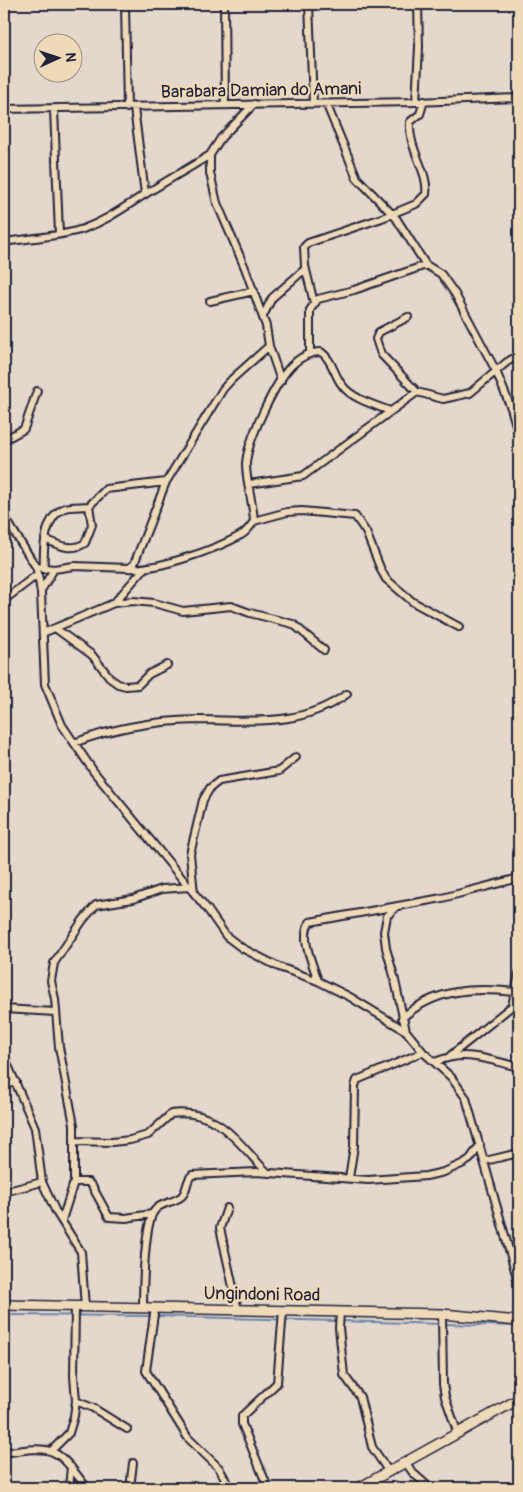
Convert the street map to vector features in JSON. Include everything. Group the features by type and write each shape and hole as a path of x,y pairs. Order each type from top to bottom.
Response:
{"main road":[{"name":"Ungindoni Road","path":"4,1305 442,1314 519,1322"},
{"path":"359,1488 519,1399"}],"street":[{"path":"125,4 131,108 145,194"},
{"path":"224,4 225,104"},
{"path":"309,4 313,103"},
{"path":"416,102 419,47 418,4"},
{"name":"Barabara Damian do Amani","path":"4,109 416,102 519,98"},
{"path":"310,353 308,323 314,304 305,269 304,247 308,243 416,204 426,194 425,178 415,155 410,130 410,122 420,114 424,101"},
{"path":"326,103 353,173 392,213 426,265 441,274 454,294 496,371 511,408 519,436"},
{"path":"4,242 30,240 59,234 96,224 122,211 145,194 210,156 221,138 254,104"},
{"path":"54,109 59,234"},
{"path":"210,156 212,188 228,235 263,316 269,346 281,381"},
{"path":"314,304 323,297 354,290 426,265"},
{"path":"263,316 272,298 305,269"},
{"path":"210,301 254,292"},
{"path":"408,317 387,326 379,332 376,338 381,354 417,392 443,399 470,393 519,355"},
{"path":"129,568 136,560 166,482 224,389 269,346"},
{"path":"254,521 246,465 248,448 256,428 290,367 310,353 321,352 344,388 358,398 390,411"},
{"path":"4,440 24,429 36,391"},
{"path":"249,484 303,476 333,452 369,429 417,392"},
{"path":"44,569 45,539 51,523 58,513 64,509 89,506 106,489 166,482"},
{"path":"45,539 63,547 72,548 85,543 92,525 89,506"},
{"path":"36,567 54,569 74,566 143,570 226,543 242,534 254,521 287,512 302,511 355,516 366,532 386,579 413,602 459,627"},
{"path":"4,516 36,567 41,593 44,684 62,725 74,743 113,795 192,890 226,936 242,948 279,967 318,981 406,1031 423,1052 451,1077 466,1098 517,1269 519,1285"},
{"path":"41,593 44,583 54,569"},
{"path":"114,602 143,570"},
{"path":"4,600 38,574"},
{"path":"43,633 114,602 154,602 184,611 231,606 293,624 324,650"},
{"path":"55,628 92,655 111,679 118,684 126,686 138,685 149,674 168,666"},
{"path":"74,743 94,735 150,724 196,720 260,722 307,716 347,694"},
{"path":"192,890 190,854 203,800 210,788 220,781 279,771 296,757"},
{"path":"318,981 306,937 306,928 310,922 442,898 519,878"},
{"path":"62,1220 74,1182 74,1140 73,1108 59,1047 55,998 51,981 54,963 83,920 96,905 141,897 163,889 192,890"},
{"path":"396,907 388,916 384,932 406,1031"},
{"path":"435,1062 450,1056 512,1006 519,974"},
{"path":"402,1018 415,1006 440,994 460,990 488,989 515,992"},
{"path":"4,1009 55,1012"},
{"path":"349,1178 354,1146 354,1086 357,1080 423,1052"},
{"path":"4,1056 35,1128 42,1182 83,1258 86,1307"},
{"path":"450,1056 481,1057 519,1067"},
{"path":"4,1085 16,1082"},
{"path":"74,1140 122,1142 148,1135 172,1114 196,1115 219,1124 230,1131 267,1172"},
{"path":"143,1307 146,1245 152,1214 158,1207 181,1197 187,1187 188,1178 192,1175 267,1172 368,1180 399,1178 444,1172 470,1159 480,1145"},
{"path":"485,1160 519,1153"},
{"path":"4,1192 42,1182"},
{"path":"74,1182 88,1182 109,1217 126,1218 152,1214"},
{"path":"227,1208 220,1228 238,1310"},
{"path":"52,1450 68,1433 76,1401 74,1376 75,1307"},
{"path":"155,1307 146,1371 188,1438 219,1468 230,1488"},
{"path":"268,1488 242,1424 242,1416 277,1383 282,1311"},
{"path":"340,1312 339,1328 344,1375 360,1397 372,1448 389,1472"},
{"path":"442,1314 443,1384 445,1397 458,1434"},
{"path":"76,1401 93,1408 127,1429"},
{"path":"4,1453 28,1449 52,1450 70,1467 87,1488"},
{"path":"130,1488 133,1463"},
{"path":"406,1463 413,1473 430,1488"},
{"path":"69,1488 70,1467"}],"waterway":[{"path":"460,1311 478,1313"},
{"path":"4,1315 151,1316"},
{"path":"156,1316 519,1326"}]}
